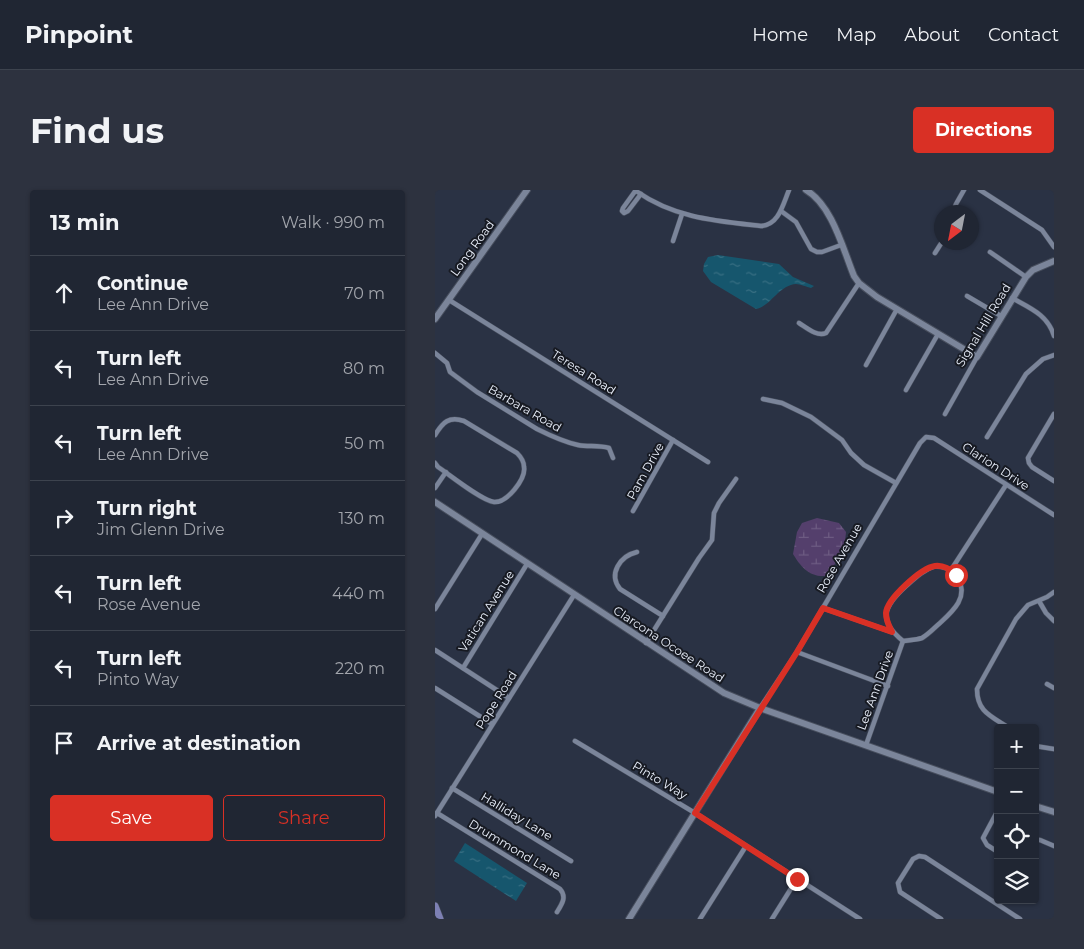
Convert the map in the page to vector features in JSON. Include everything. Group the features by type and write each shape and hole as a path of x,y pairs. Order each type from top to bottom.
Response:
{"main road":[{"path":"435,906 440,919"}],"street":[{"name":"Long Road","path":"435,319 527,190"},
{"path":"641,194 628,211 624,213 623,208 636,190 682,214 703,220 768,226 775,221 781,211 789,190"},
{"path":"806,190 822,204 829,215 854,276 859,283 877,297 977,357"},
{"path":"956,205 965,190"},
{"path":"980,190 1042,230 1054,247"},
{"path":"781,211 796,222 811,249 822,252 841,245"},
{"path":"673,240 682,214"},
{"path":"990,252 1026,277"},
{"name":"Signal Hill Road","path":"945,414 1001,316 1026,277 1033,270 1054,261"},
{"path":"799,323 816,333 822,335 826,333 859,283"},
{"path":"967,296 1001,316"},
{"path":"1012,298 1041,315 1048,322 1054,336"},
{"name":"Teresa Road","path":"449,300 707,462"},
{"path":"866,364 897,309"},
{"path":"906,390 938,334"},
{"name":"Barbara Road","path":"435,353 447,363 450,372 477,392 537,429 577,445 596,445 609,448 613,458"},
{"path":"987,437 1026,374 1043,359 1054,355"},
{"path":"763,399 782,403 811,417 842,440 851,453 864,465 896,483"},
{"path":"1054,414 1028,458 1032,467 1054,481"},
{"path":"435,463 445,472 484,498 495,502 501,502 509,496 523,476 525,468 522,458 517,453 464,421 456,418 450,419 436,432"},
{"name":"Rose Avenue","path":"629,919 797,652 920,443 926,437"},
{"name":"Clarion Drive","path":"926,437 934,438 1054,515"},
{"name":"Pam Drive","path":"633,511 673,440"},
{"path":"435,488 445,472"},
{"path":"646,643 712,540 714,513 723,496 736,479"},
{"path":"951,570 1007,485"},
{"name":"Clarcona Ocoee Road","path":"436,504 724,693 760,708 994,791"},
{"path":"435,609 482,534"},
{"path":"637,552 629,554 622,560 615,575 615,583 620,589 663,616"},
{"name":"Vatican Avenue","path":"463,668 527,564"},
{"name":"Lee Ann Drive","path":"942,566 951,570 961,584 960,600 955,608 929,634 920,638 903,641 892,632 887,622 886,612 893,598 928,568 942,566"},
{"path":"1003,724 979,705 977,689 1016,619 1028,605 1054,592"},
{"name":"Pope Road","path":"436,814 574,595"},
{"path":"1039,601 1046,613 1054,621"},
{"path":"823,608 892,632"},
{"name":"Lee Ann Drive","path":"865,745 903,641"},
{"path":"435,650 509,698"},
{"path":"797,652 887,686"},
{"path":"1047,684 1054,688"},
{"path":"435,688 492,724"},
{"name":"Pinto Way","path":"575,741 695,813 859,919"},
{"path":"1039,747 1054,749"},
{"name":"Halliday Lane","path":"452,788 571,861"},
{"path":"1039,807 1054,812"},
{"name":"Drummond Lane","path":"436,814 560,889 564,898 557,912"},
{"path":"994,817 983,838 987,845 994,849"},
{"path":"1039,840 1054,846"},
{"path":"700,919 746,846"},
{"path":"941,919 900,892 897,888 898,883 913,860 919,856 925,857 1021,919"},
{"path":"772,919 797,879"},
{"path":"848,919 851,914"}],"green space":[{"path":"817,518 839,523 846,532 840,556 825,576 810,573 799,563 793,554 797,532 802,523"}],"water":[{"path":"718,255 779,264 793,277 814,286 811,288 798,284 790,285 766,304 756,309 711,282 703,271 708,257"},
{"path":"465,843 527,883 516,901 454,861"}],"route":[{"path":"797,879 695,813 823,608 892,632 887,622 886,612 889,604 893,598 922,572 928,568 942,566 951,570 956,575"}]}
